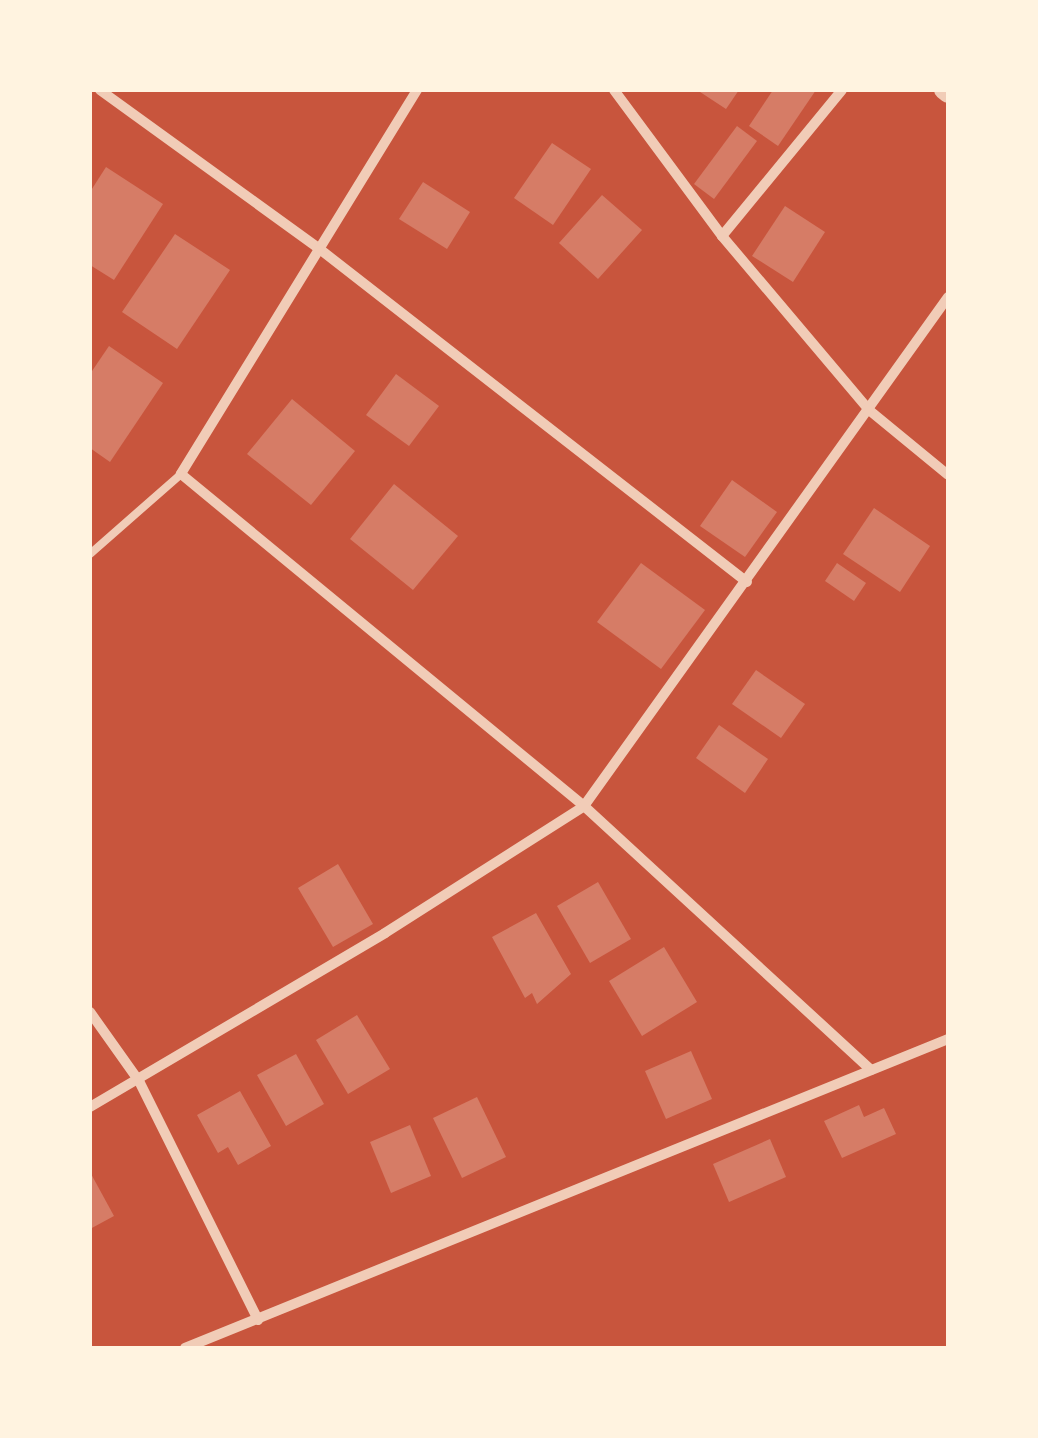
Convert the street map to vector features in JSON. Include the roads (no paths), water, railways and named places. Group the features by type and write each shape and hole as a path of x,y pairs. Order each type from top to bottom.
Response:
{"street":[{"path":"100,90 317,247 747,582"},
{"path":"417,90 181,474 584,806 871,1070"},
{"path":"614,90 722,236 869,410 948,475"},
{"path":"722,236 842,90"},
{"path":"90,1107 140,1081 584,806 948,297"},
{"path":"90,1012 140,1081 258,1320"},
{"path":"185,1348 948,1039"}],"lane":[{"path":"90,554 181,474"}]}
